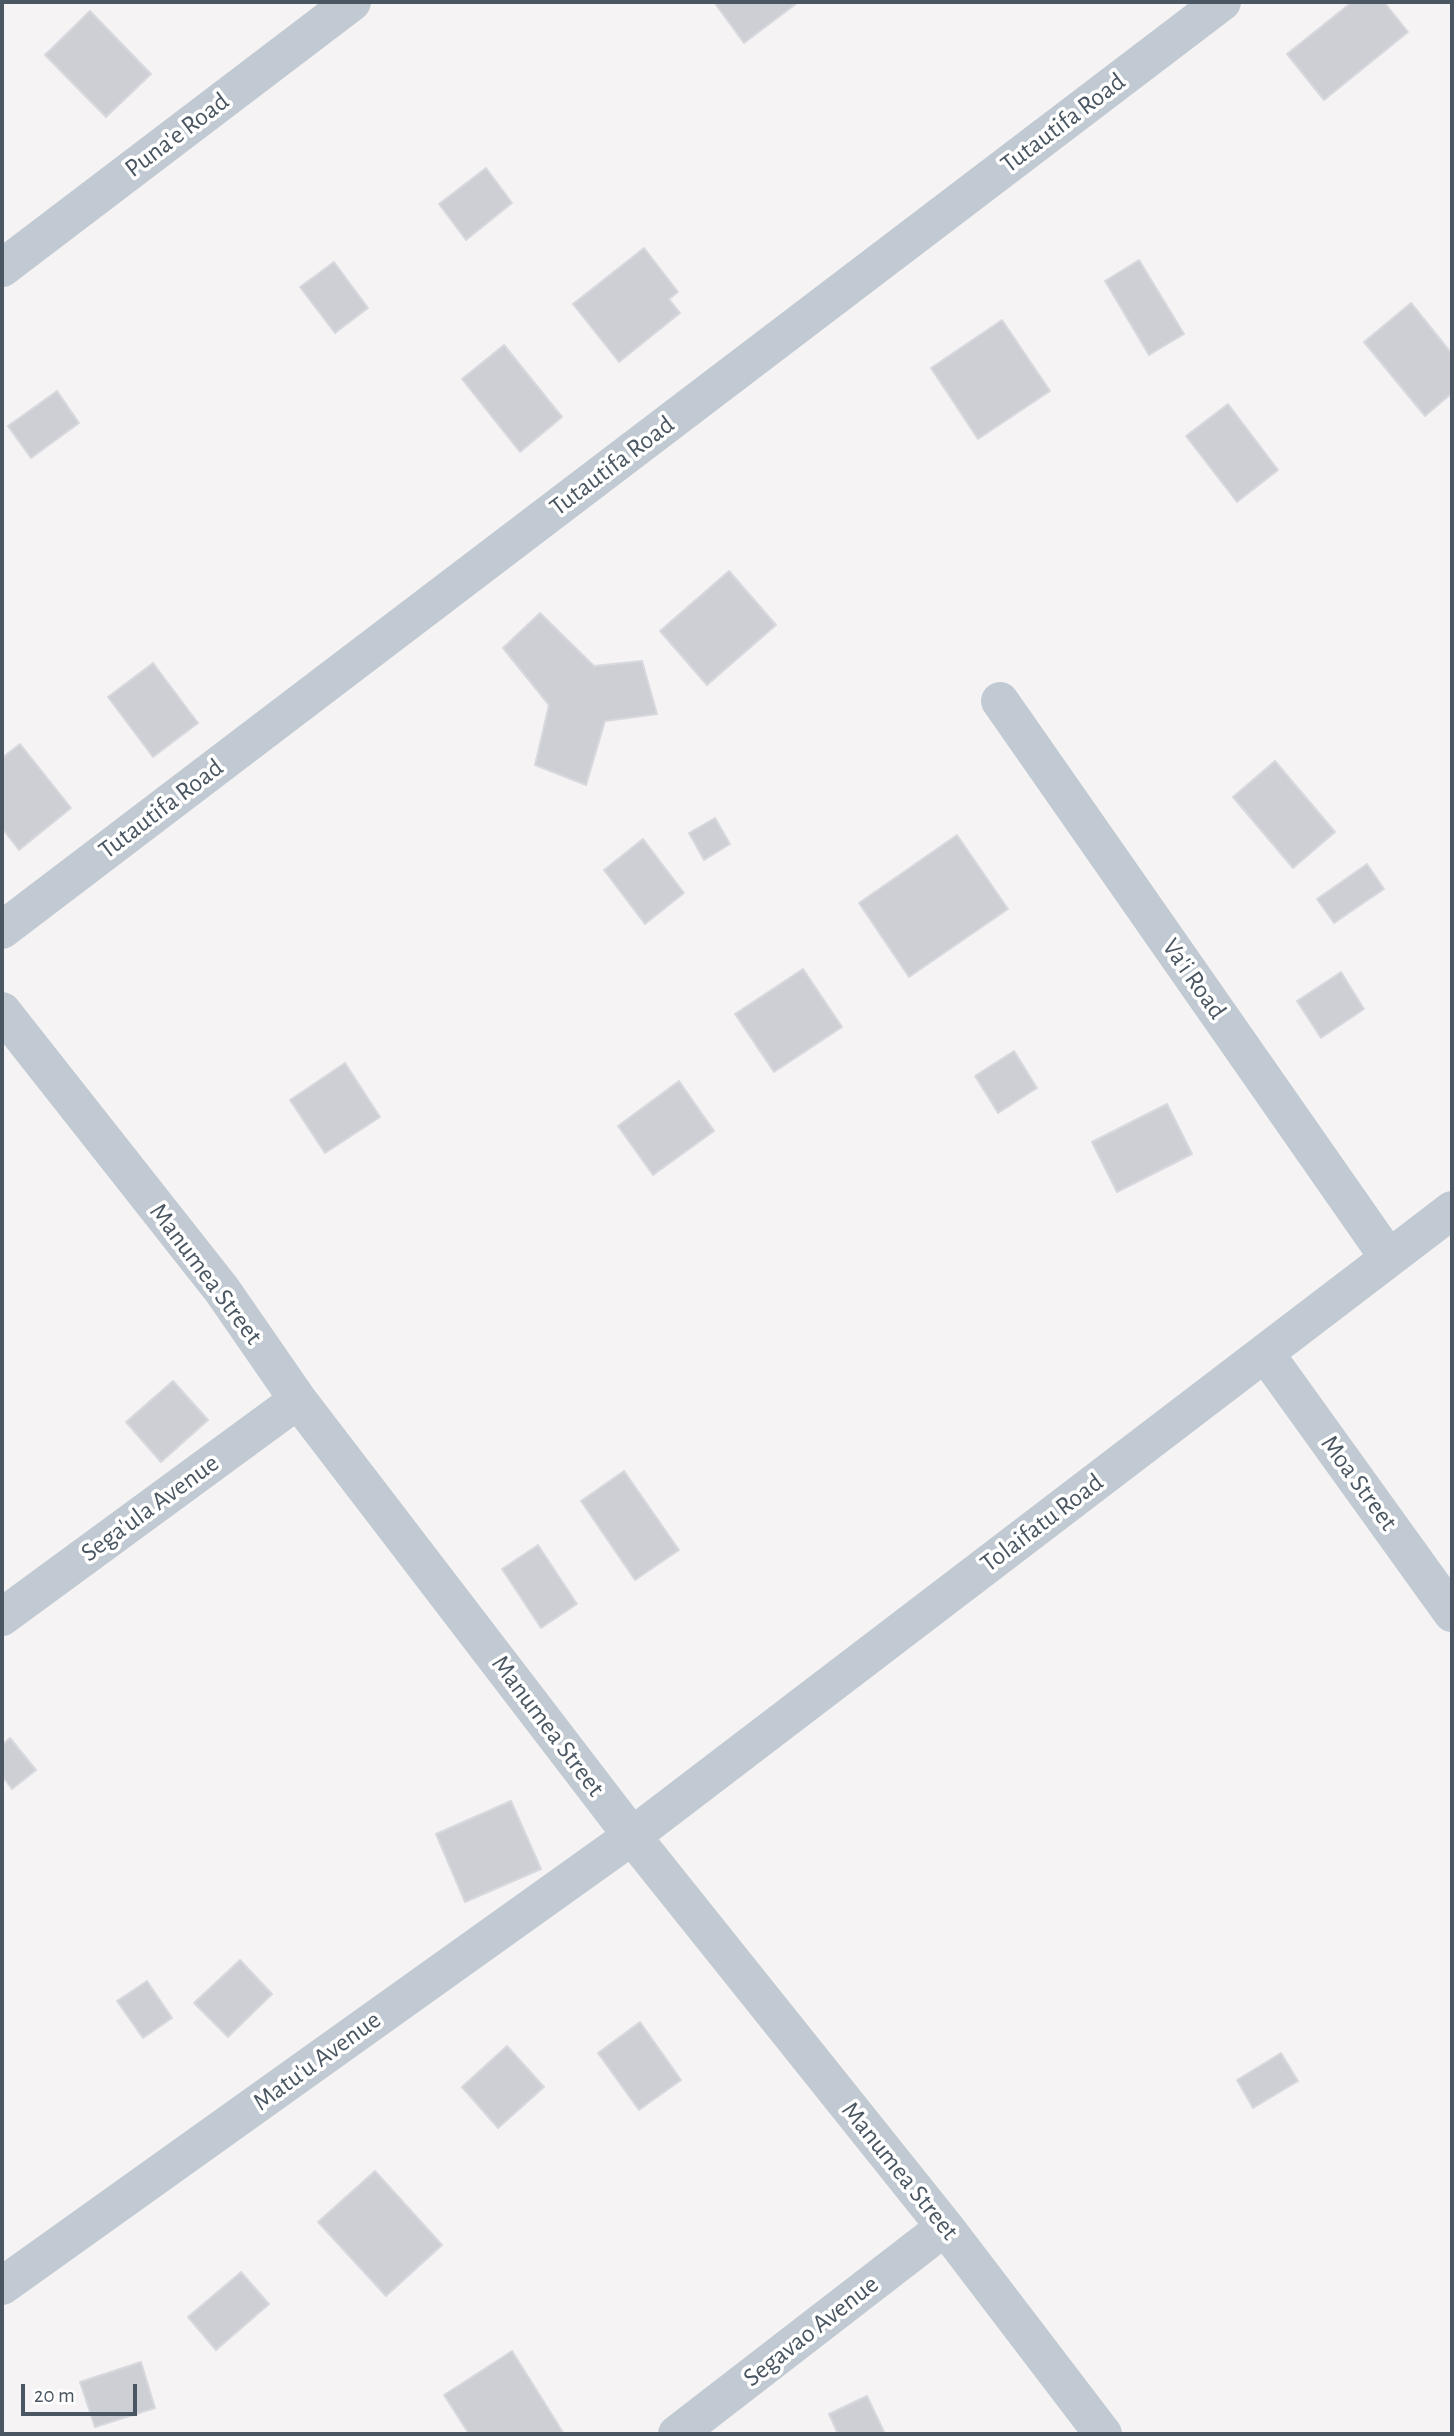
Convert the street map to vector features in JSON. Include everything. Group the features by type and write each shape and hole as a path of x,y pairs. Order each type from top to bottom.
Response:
{"street":[{"name":"Puna'e Road","path":"2,268 352,2"},
{"name":"Tutautifa Road","path":"2,930 1222,2"},
{"name":"Va'i Road","path":"1000,701 1388,1257"},
{"name":"Manumea Street","path":"2,1011 222,1290 298,1400 632,1836 946,2227 1103,2434"},
{"name":"Tolaifatu Road","path":"632,1836 1452,1210"},
{"name":"Moa Street","path":"1265,1353 1452,1613"},
{"name":"Sega'ula Avenue","path":"2,1617 298,1400"},
{"name":"Matu'u Avenue","path":"2,2286 632,1836"},
{"name":"Segavao Avenue","path":"677,2434 946,2227"}],"building":[{"path":"714,2 796,2 797,3 744,43"},
{"path":"1352,2 1384,2 1408,32 1324,100 1287,54"},
{"path":"90,11 151,74 106,117 45,55"},
{"path":"486,168 512,203 466,240 439,204"},
{"path":"644,248 678,292 669,299 680,313 619,362 573,304"},
{"path":"1139,260 1184,334 1149,355 1105,281"},
{"path":"334,262 368,308 335,333 300,287"},
{"path":"1411,303 1452,354 1452,393 1425,416 1364,342"},
{"path":"1002,320 1050,391 978,439 931,368"},
{"path":"504,345 562,417 520,452 462,379"},
{"path":"57,391 79,423 31,458 8,426"},
{"path":"1228,404 1278,470 1237,502 1186,436"},
{"path":"729,571 776,625 707,685 660,631"},
{"path":"540,613 594,666 642,661 657,714 605,721 586,785 535,765 549,705 503,648"},
{"path":"153,663 198,723 153,757 108,697"},
{"path":"20,744 71,808 19,850 2,828 2,758"},
{"path":"1275,761 1335,832 1293,868 1233,797"},
{"path":"715,818 730,844 704,860 689,833"},
{"path":"957,835 1008,909 909,977 859,903"},
{"path":"643,839 684,893 645,924 604,870"},
{"path":"1367,864 1384,889 1334,923 1317,899"},
{"path":"803,969 842,1027 774,1072 735,1014"},
{"path":"1341,972 1364,1009 1321,1038 1297,1001"},
{"path":"1014,1051 1037,1088 998,1113 975,1076"},
{"path":"345,1063 380,1117 325,1153 290,1100"},
{"path":"679,1081 714,1131 653,1175 618,1126"},
{"path":"1167,1104 1192,1154 1117,1192 1092,1142"},
{"path":"173,1381 208,1420 161,1462 126,1422"},
{"path":"624,1471 679,1550 635,1580 581,1501"},
{"path":"538,1545 577,1604 541,1628 502,1569"},
{"path":"10,1738 36,1770 12,1789 2,1776 2,1745"},
{"path":"511,1801 541,1869 465,1902 436,1834"},
{"path":"240,1960 272,1994 228,2037 194,2003"},
{"path":"147,1981 172,2018 143,2038 117,2001"},
{"path":"640,2022 681,2080 639,2110 598,2053"},
{"path":"507,2046 544,2087 498,2128 462,2087"},
{"path":"1281,2053 1298,2081 1253,2108 1237,2080"},
{"path":"375,2171 442,2245 386,2296 318,2222"},
{"path":"241,2272 269,2304 216,2350 188,2317"},
{"path":"512,2351 564,2434 469,2434 444,2395"},
{"path":"141,2362 155,2408 95,2427 80,2382"},
{"path":"867,2396 885,2434 838,2434 829,2414"}]}
